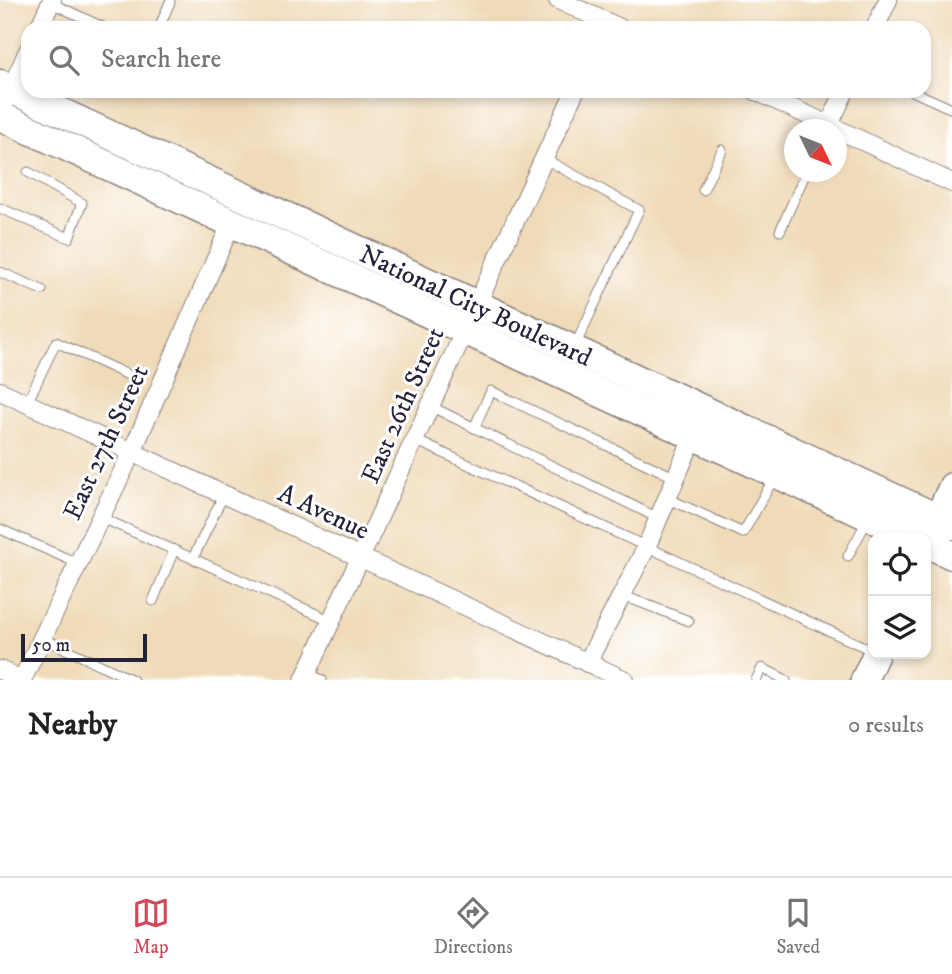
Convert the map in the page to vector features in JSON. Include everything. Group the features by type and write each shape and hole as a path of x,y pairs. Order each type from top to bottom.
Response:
{"main road":[{"name":"National City Boulevard","path":"3,100 231,224 905,533"},
{"name":"National City Boulevard","path":"3,100 476,304 573,350 935,532 952,555"},
{"path":"935,532 952,486"},
{"path":"864,680 872,659"}],"street":[{"path":"558,0 600,21"},
{"path":"878,21 888,0"},
{"path":"42,21 49,1"},
{"path":"3,100 21,65"},
{"name":"East 26th Street","path":"311,678 332,621 572,98"},
{"path":"770,98 812,119"},
{"path":"832,119 842,98"},
{"path":"847,136 952,183"},
{"name":"East 27th Street","path":"22,680 132,453 231,224"},
{"name":"A Avenue","path":"0,391 587,663 602,675 625,680"},
{"path":"587,663 646,548 694,435"},
{"path":"0,670 22,680"}],"lane":[{"path":"49,1 90,21"},
{"path":"162,21 170,2"},
{"path":"928,98 952,109"},
{"path":"703,190 722,150"},
{"path":"543,158 639,210 573,350"},
{"path":"0,208 69,238 82,203 27,172"},
{"path":"780,231 802,182"},
{"path":"0,272 42,290"},
{"path":"27,403 56,342 128,375"},
{"path":"474,428 491,391 676,478"},
{"path":"430,406 658,518"},
{"path":"415,440 868,649"},
{"path":"667,498 743,533 776,473"},
{"path":"193,558 224,494"},
{"path":"100,516 332,621"},
{"path":"848,556 869,516"},
{"path":"0,529 77,564"},
{"path":"153,601 174,550"},
{"path":"621,595 689,621"},
{"path":"42,638 133,680"},
{"path":"757,680 762,668 786,680"}]}
